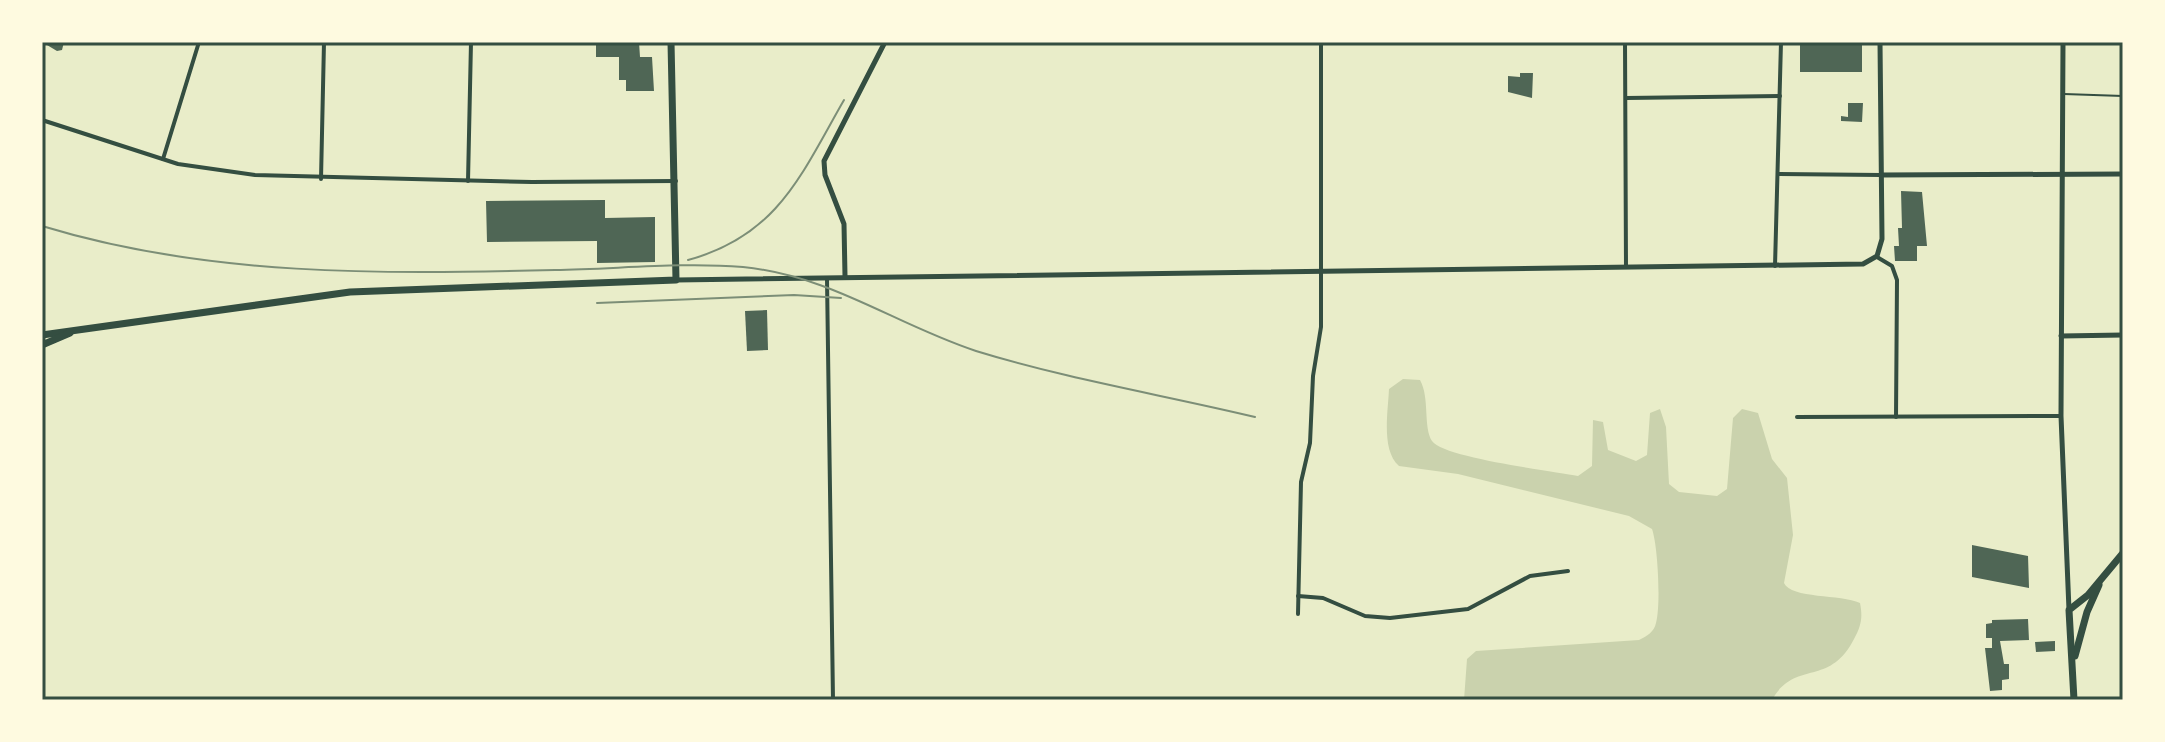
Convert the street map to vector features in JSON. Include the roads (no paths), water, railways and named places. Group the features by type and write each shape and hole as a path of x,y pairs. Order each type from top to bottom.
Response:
{"main road":[{"path":"42,335 350,292 676,280 671,42"},
{"path":"42,345 87,327"},
{"path":"2074,700 2069,610 2123,553"},
{"path":"2072,666 2087,612 2104,576"}],"street":[{"path":"163,159 199,42"},
{"path":"321,179 324,42"},
{"path":"468,181 471,42"},
{"path":"845,276 845,231 825,175 824,161 885,42"},
{"path":"1298,614 1301,482 1310,443 1313,376 1321,327 1321,42"},
{"path":"1625,42 1626,267"},
{"path":"1775,266 1781,42"},
{"path":"1877,256 1882,239 1880,42"},
{"path":"2063,42 2061,416 2069,610"},
{"path":"1626,98 1781,96"},
{"path":"42,120 163,159 226,172 321,179 676,181"},
{"path":"1779,174 2123,174"},
{"path":"676,280 1854,265 1877,256"},
{"path":"1877,256 1889,263 1897,280 1896,417"},
{"path":"827,276 833,700"},
{"path":"2061,336 2123,335"},
{"path":"1797,417 2061,416"},
{"path":"1298,596 1323,598 1365,616 1390,618 1468,609 1530,576 1568,571"}],"lane":[{"path":"2064,94 2123,96"}],"railway":[{"path":"688,260 719,249 766,218 800,176 844,100"},
{"path":"42,226 105,243 168,255 296,269 425,272 673,265 743,267 775,272 834,290 976,351 1255,417"},
{"path":"597,303 794,295 841,298"}]}
